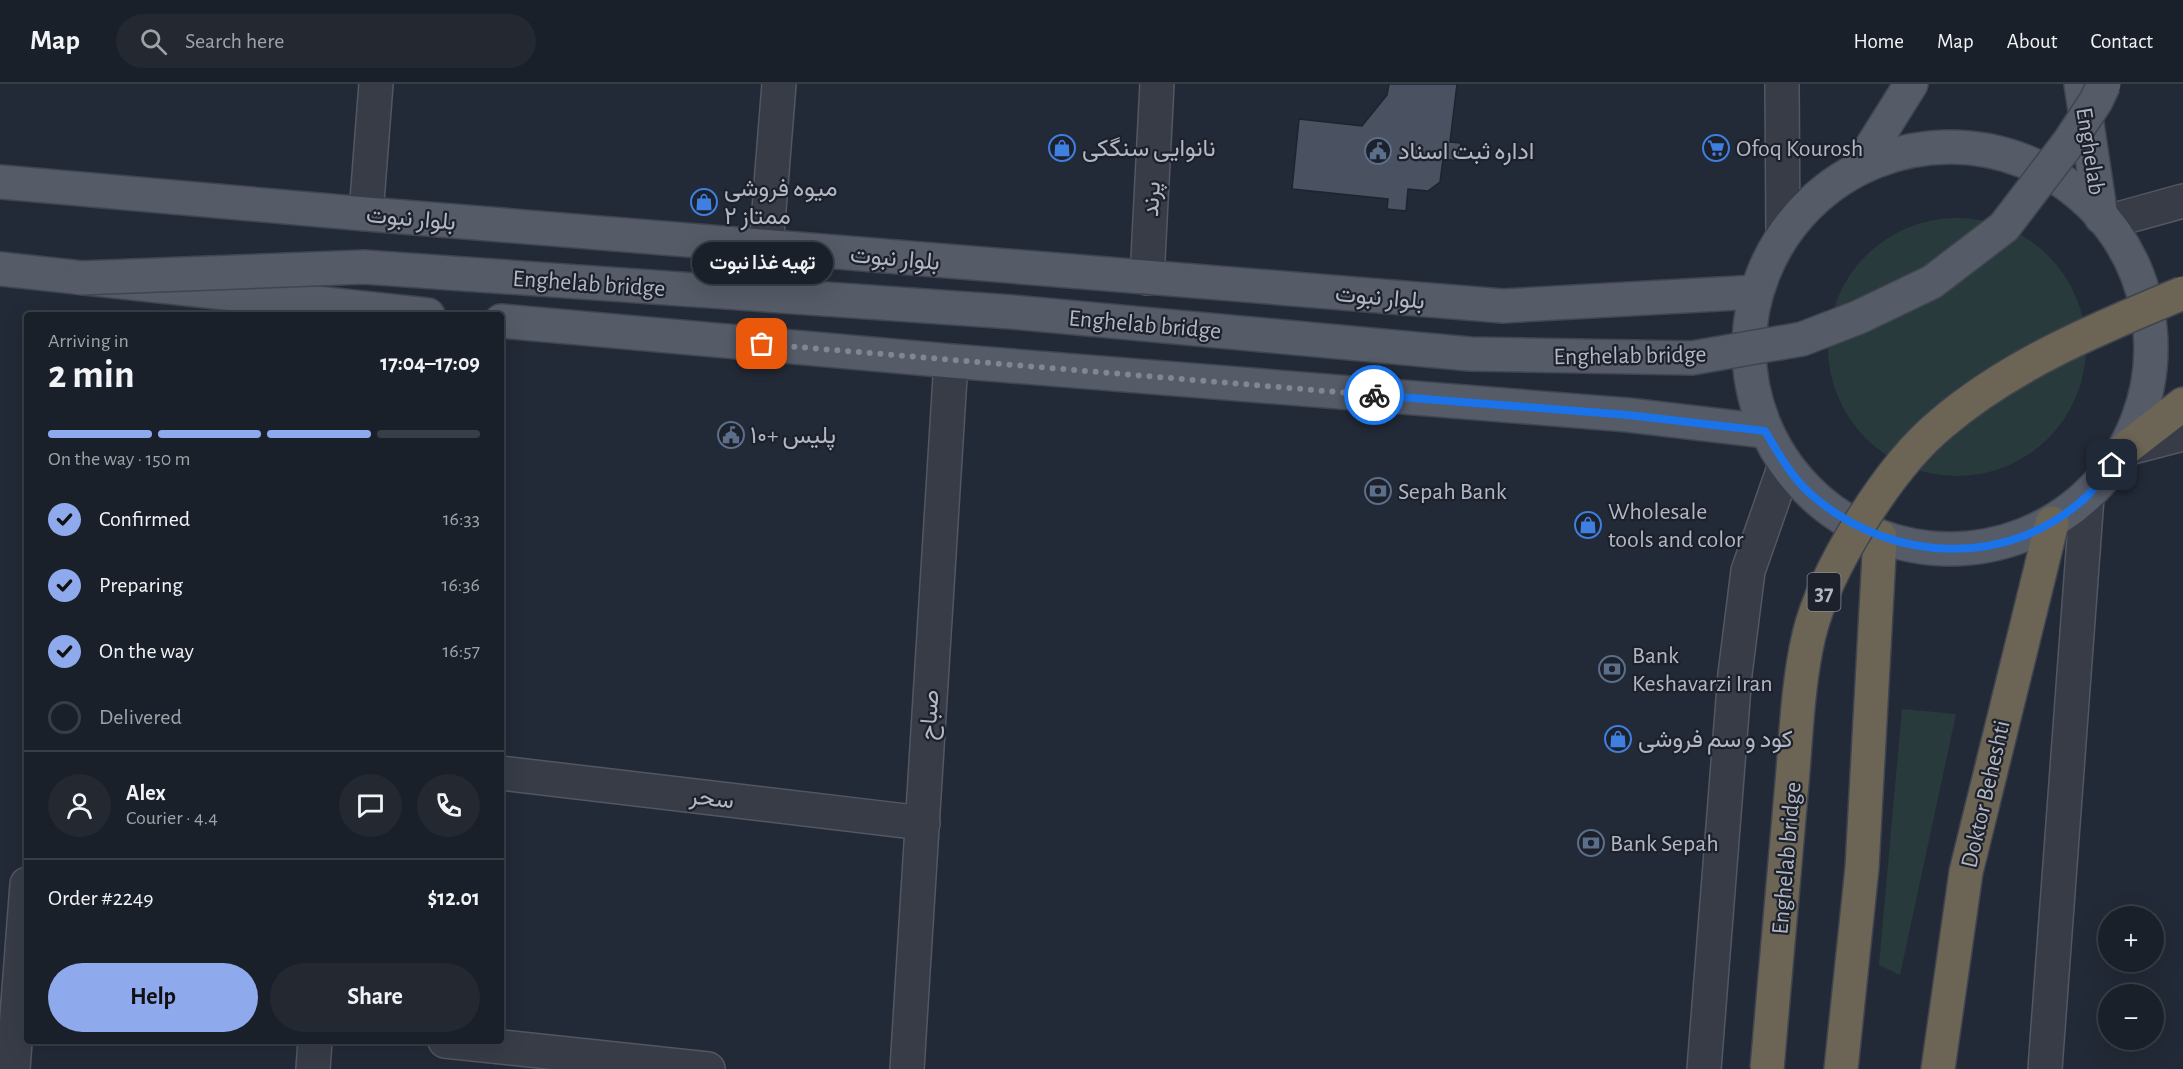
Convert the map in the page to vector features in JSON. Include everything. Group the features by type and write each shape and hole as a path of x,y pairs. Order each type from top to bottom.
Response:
{"highway":[{"name":"Enghelab bridge","path":"1767,1069 1800,698 1809,635 1824,591 1887,482 1909,453 1942,423 2002,380 2065,344 2183,293"},
{"path":"2125,449 2183,404"},
{"name":"Doktor Beheshti","path":"1938,1069 1966,872 2052,523"},
{"name":"37","path":"1841,1069 1862,868 1880,537"}],"main road":[{"path":"1859,167 1911,84"},
{"name":"Enghelab","path":"2081,84 2104,220"},
{"name":"Enghelab bridge","path":"80,278 364,267 1012,312 1470,354 1692,358 1802,339 1859,317 1932,282 2004,227 2069,142 2096,101 2104,84"},
{"path":"1938,146 1980,148 2020,159 2068,185 2104,220 2137,275 2151,333 2146,393 2125,449 2087,497 2052,523 2011,541 1967,549 1923,549 1880,537 1844,520 1812,496 1785,465 1765,431 1748,352 1756,292 1783,235 1816,196 1859,167 1898,152 1938,146"},
{"name":"بلوار نبوت","path":"0,182 1503,306 1756,292"},
{"path":"0,269 358,312"},
{"path":"504,321 951,361 1628,415 1765,431"}],"street":[{"path":"366,214 376,84"},
{"path":"766,247 779,84"},
{"name":"پرند","path":"1147,278 1156,84"},
{"path":"1782,84 1783,235"},
{"path":"2104,220 2183,201"},
{"name":"صباح","path":"907,1069 951,361"},
{"path":"2125,449 2183,434"},
{"path":"1704,1069 1735,674 1749,571 1785,465"},
{"path":"2044,1069 2087,497"},
{"name":"سحر","path":"504,772 923,823"},
{"path":"13,1069 24,975"},
{"path":"314,1069 315,1044"},
{"path":"473,1044 708,1069"}],"shaded area":[{"path":"1957,218 1982,221 2018,233 2039,247 2057,265 2076,298 2083,322 2086,347 2083,372 2071,408 2057,429 2039,447 2006,466 1982,473 1957,476 1932,473 1896,461 1875,447 1857,429 1838,396 1831,372 1828,347 1831,322 1843,286 1857,265 1875,247 1908,228 1932,221"},
{"path":"1902,709 1956,714 1900,975 1879,965"}],"building":[{"name":"اداره ثبت اسناد","path":"1389,84 1457,84 1450,142 1461,143 1459,161 1443,159 1440,182 1428,191 1408,189 1406,211 1387,209 1388,199 1292,189 1299,119 1362,126 1387,95"}],"way so far":[{"path":"762,344 1374,395"}],"place":[{"name":"نانوایی سنگکی","path":"1062,148"},
{"name":"Ofoq Kourosh","path":"1716,148"},
{"name":"اداره ثبت اسناد","path":"1378,151"},
{"name":"میوه فروشی ممتاز ۲","path":"704,202"},
{"name":"تهیه غذا نبوت","path":"762,344"},
{"name":"پلیس +۱۰","path":"731,435"},
{"name":"Sepah Bank","path":"1378,491"},
{"name":"Wholesale tools and color","path":"1588,525"},
{"name":"Bank Keshavarzi Iran","path":"1612,669"},
{"name":"کود و سم فروشی","path":"1618,739"},
{"name":"Bank Sepah","path":"1591,843"}],"route":[{"path":"1374,395 1628,415 1765,431 1785,465 1812,496 1844,520 1880,537 1923,549 1967,549 2011,541 2052,523 2087,497 2112,465"}]}
